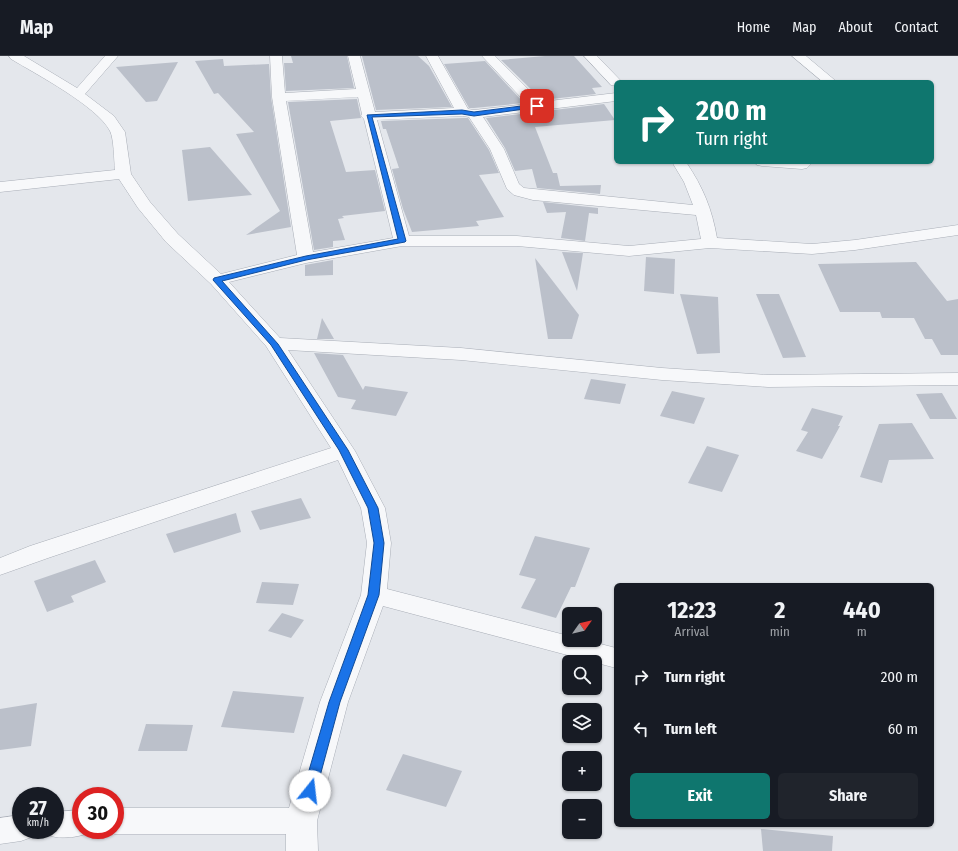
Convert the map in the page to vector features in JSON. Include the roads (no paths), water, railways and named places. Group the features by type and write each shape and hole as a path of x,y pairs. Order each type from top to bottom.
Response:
{"street":[{"path":"15,56 78,94 109,119 118,132 123,174 144,205 172,238 217,280 274,344 344,450 373,508 379,543 374,595 334,702 301,821 302,851"},
{"path":"78,94 112,56"},
{"path":"276,56 279,97 306,258"},
{"path":"354,56 368,116 402,241"},
{"path":"432,56 468,113 489,135 512,186 519,192 533,195 704,211"},
{"path":"488,56 537,106"},
{"path":"590,56 614,80"},
{"path":"798,56 828,80"},
{"path":"279,97 363,93"},
{"path":"368,116 468,113 614,96"},
{"path":"681,164 690,178 704,211 710,243"},
{"path":"789,164 803,164"},
{"path":"0,187 123,174"},
{"path":"217,280 306,258 402,241 516,241 630,250 710,243 812,249 855,245 958,230"},
{"path":"274,344 461,354 662,374 768,381 958,379"},
{"path":"0,567 39,552 344,450"},
{"path":"374,595 614,657"},
{"path":"124,821 301,821"},
{"path":"0,831 12,829"}]}
